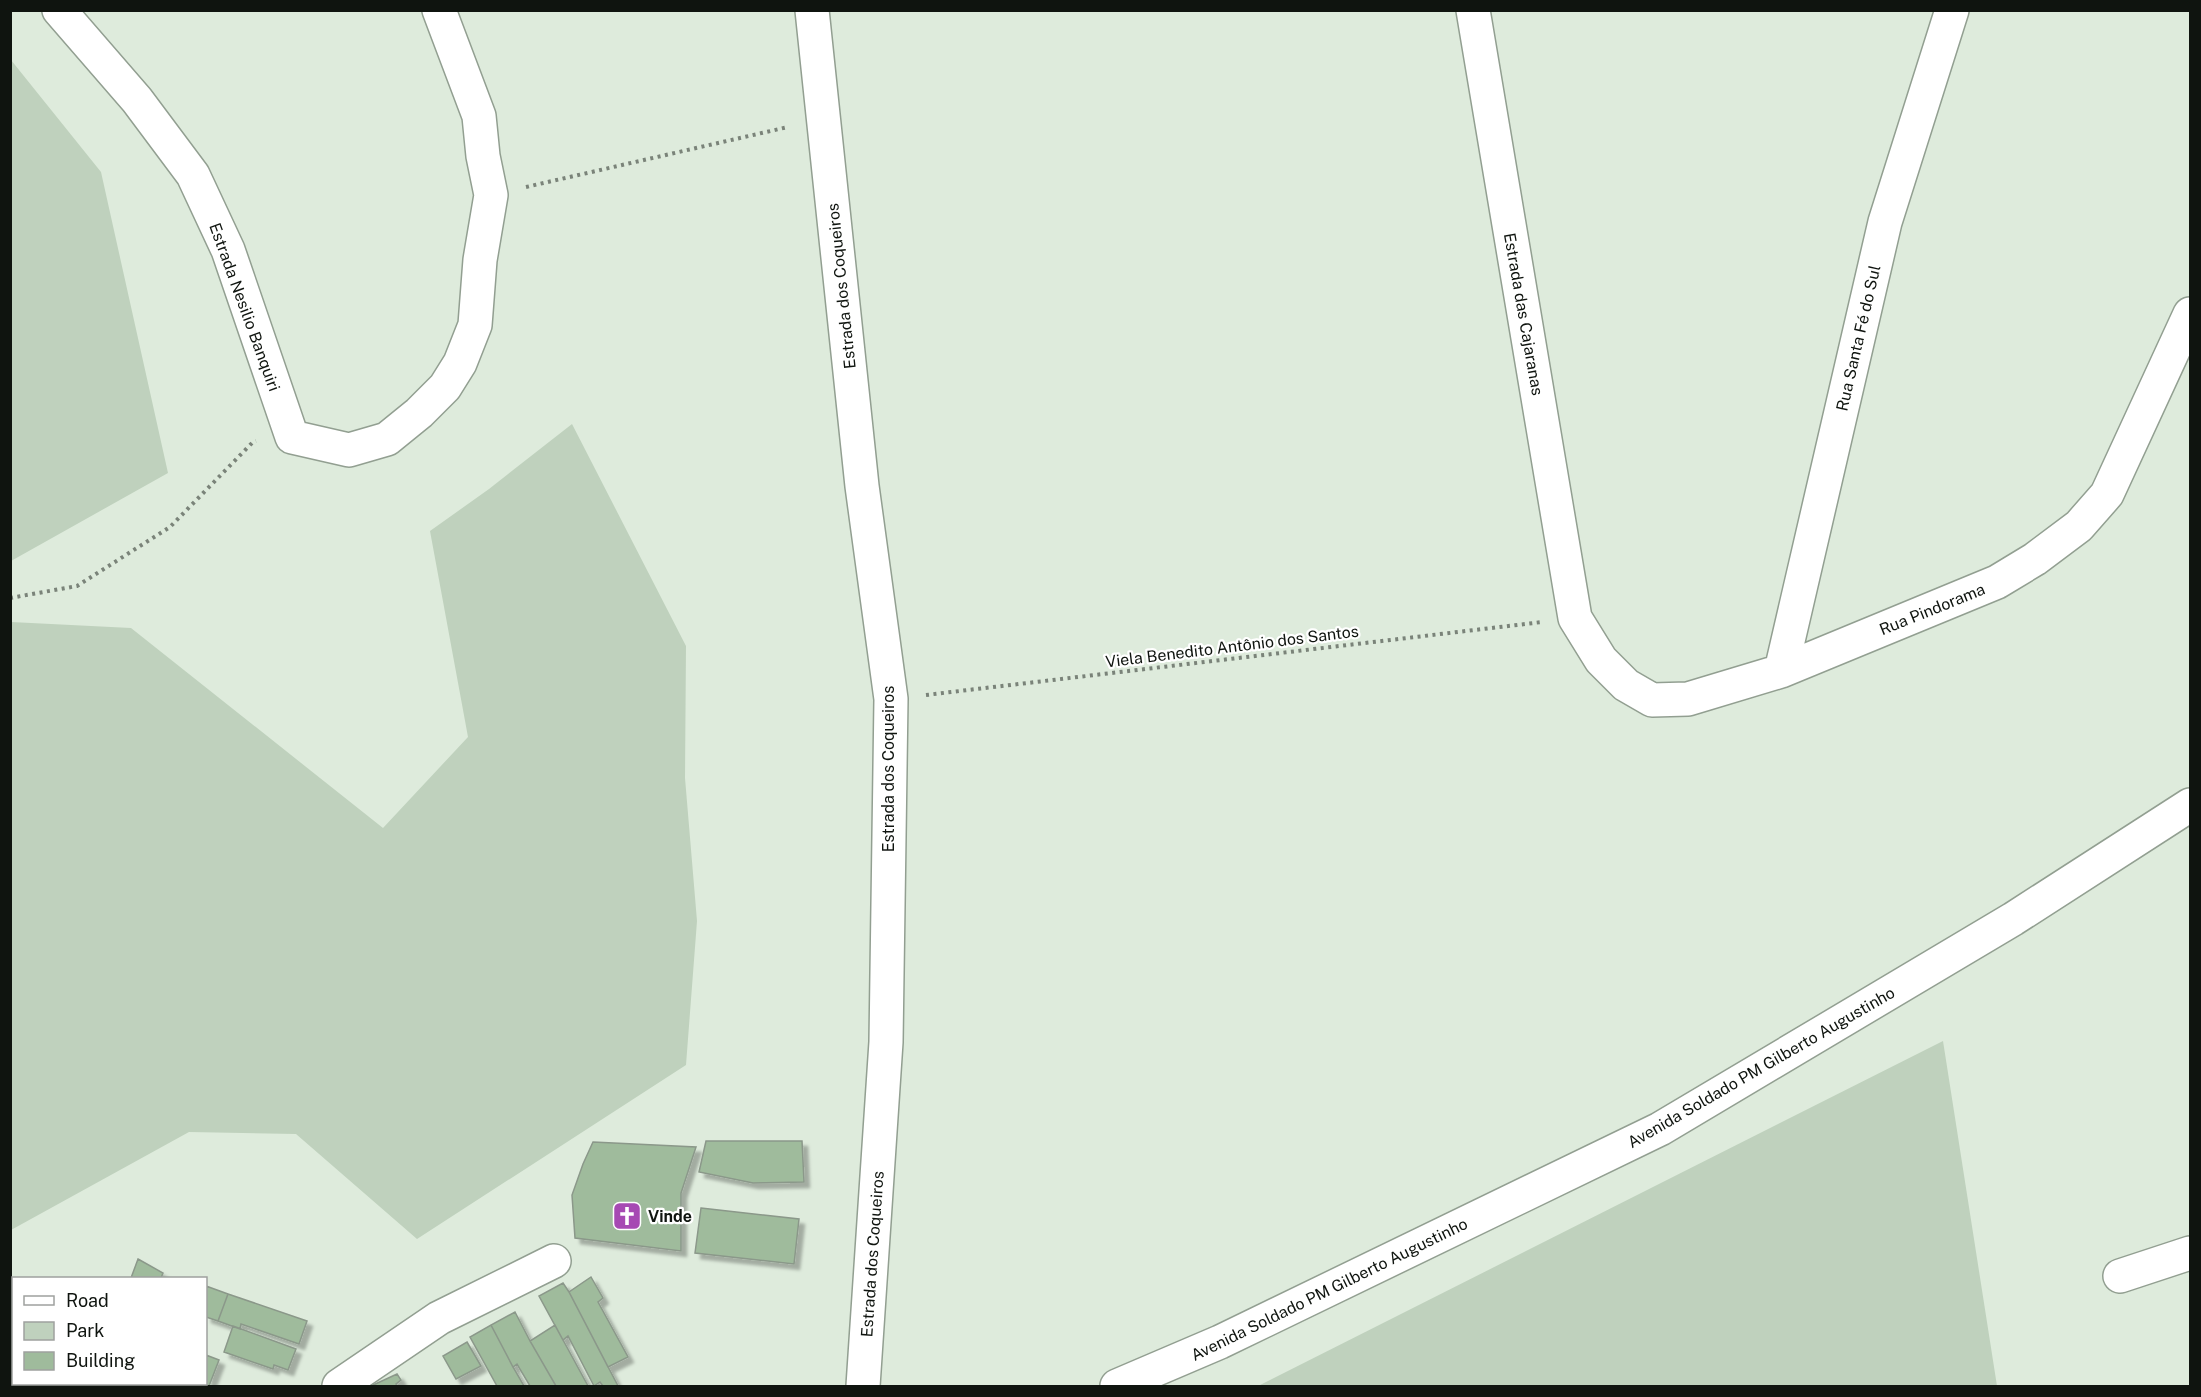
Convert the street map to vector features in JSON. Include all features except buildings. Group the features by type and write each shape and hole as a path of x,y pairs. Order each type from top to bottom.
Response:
{"street":[{"name":"Estrada Nesilio Banquiri","path":"59,10 137,100 192,175 228,250 292,437"},
{"path":"292,437 349,450 387,439 419,413 445,387 460,363 475,325 480,260 491,195 483,156 479,116 439,10"},
{"name":"Estrada dos Coqueiros","path":"812,10 862,486 891,699 886,1042 863,1386"},
{"name":"Estrada das Cajaranas","path":"1473,10 1575,618"},
{"name":"Rua Santa Fé do Sul","path":"1780,671 1885,222 1952,10"},
{"name":"Rua Pindorama","path":"1575,618 1601,660 1626,685 1652,700 1688,699 1780,671 1997,582 2035,559 2079,526 2107,494 2190,314"},
{"name":"Avenida Soldado PM Gilberto Augustinho","path":"1117,1386 1220,1342 1660,1129 2013,919 2190,805"},
{"path":"2120,1276 2190,1252"},
{"path":"339,1386 439,1318 554,1261"}],"path":[{"path":"491,195 824,119"},
{"path":"10,598 77,586 170,527 253,442 292,437"},
{"name":"Viela Benedito Antônio dos Santos","path":"891,699 1575,618"}],"green space":[{"path":"11,60 101,172 168,473 11,561"},
{"path":"572,424 686,646 685,778 697,921 686,1065 417,1239 296,1134 189,1132 11,1230 11,622 131,628 383,828 468,737 430,531 489,489"},
{"path":"1943,1041 1997,1386 1258,1386"}],"place":[{"name":"Vinde","path":"627,1216"}]}
